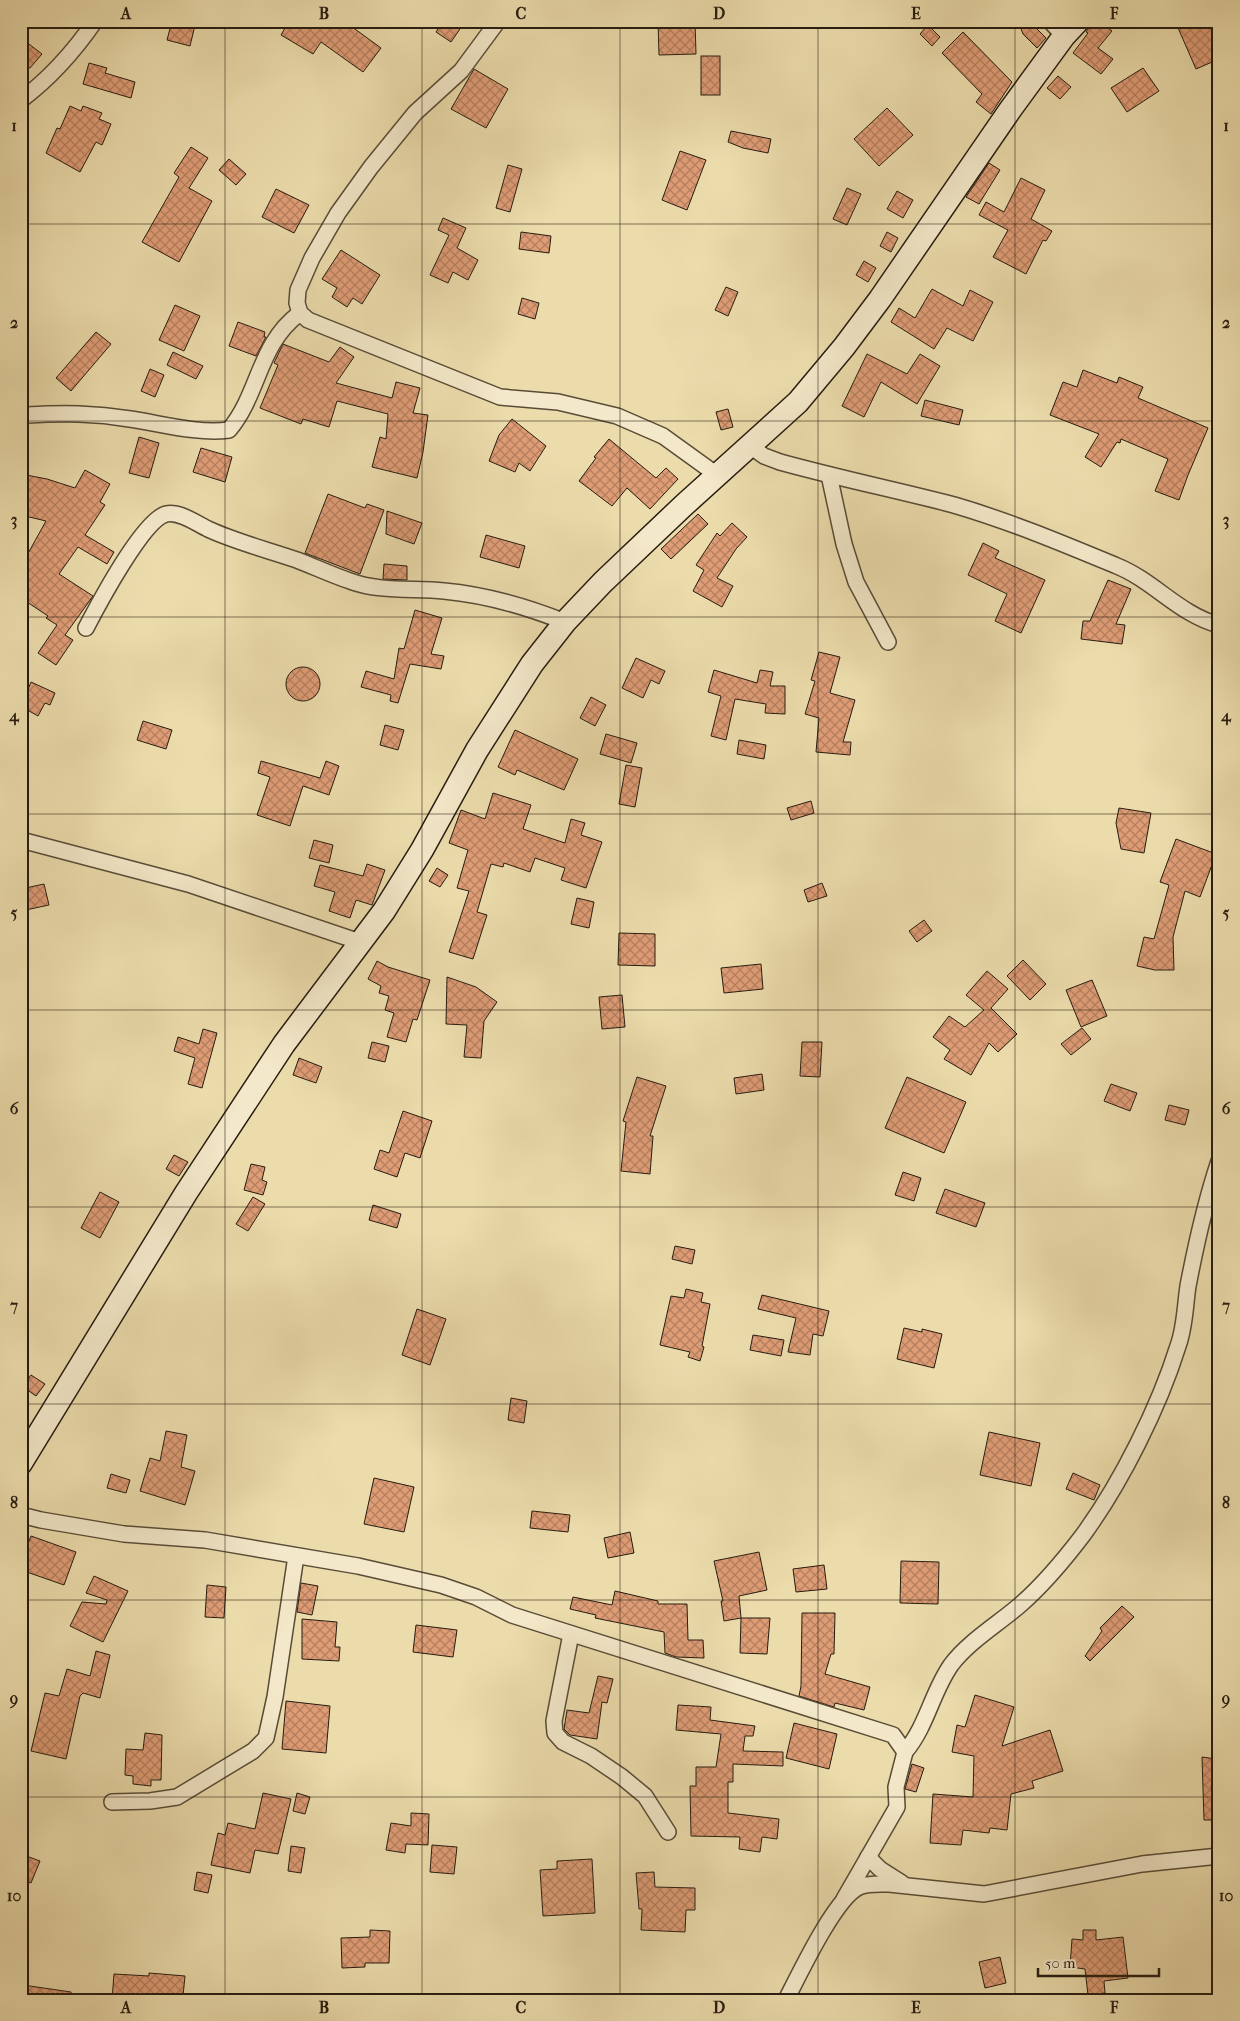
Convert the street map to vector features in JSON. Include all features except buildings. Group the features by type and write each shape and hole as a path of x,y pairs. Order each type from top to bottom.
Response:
{"main road":[{"path":"21,1463 191,1185 284,1044 384,911 422,850 477,750 532,664 565,622 603,582 798,402 844,347 886,291 1010,110 1064,26"}],"street":[{"path":"21,100 32,92 81,42 95,21"},
{"path":"498,21 461,71 415,114 371,167 338,214 312,258 298,290 297,303 300,313 308,320 500,397 558,402 617,416 663,436 717,476"},
{"path":"21,418 27,415 75,412 129,418 182,428 229,430 240,413 260,367 278,333 300,313"},
{"path":"750,446 764,456 780,462 954,506 996,519 1120,567 1199,618 1219,625"},
{"path":"830,475 844,544 856,582 888,642"},
{"path":"86,628 107,590 143,534 159,517 167,514 179,515 210,530 300,561 351,582 368,586 445,591 491,598 527,607 565,622"},
{"path":"21,840 188,884 360,942"},
{"path":"786,2000 817,1941 844,1899 897,1807 896,1787 905,1752 920,1730 941,1683 952,1664 1038,1588 1083,1534 1122,1473 1145,1428 1178,1346 1204,1209 1219,1161"},
{"path":"21,1515 124,1534 204,1540 358,1566 441,1585 476,1597 512,1615 893,1735 905,1752"},
{"path":"112,1802 150,1802 177,1797 253,1750 266,1738 275,1697 296,1556"},
{"path":"572,1634 554,1721 554,1733 563,1742 591,1756 622,1777 645,1796 668,1832"},
{"path":"844,1899 858,1887 875,1884 984,1894 1142,1864 1219,1856"},
{"path":"868,1857 895,1880 911,1886"}]}
